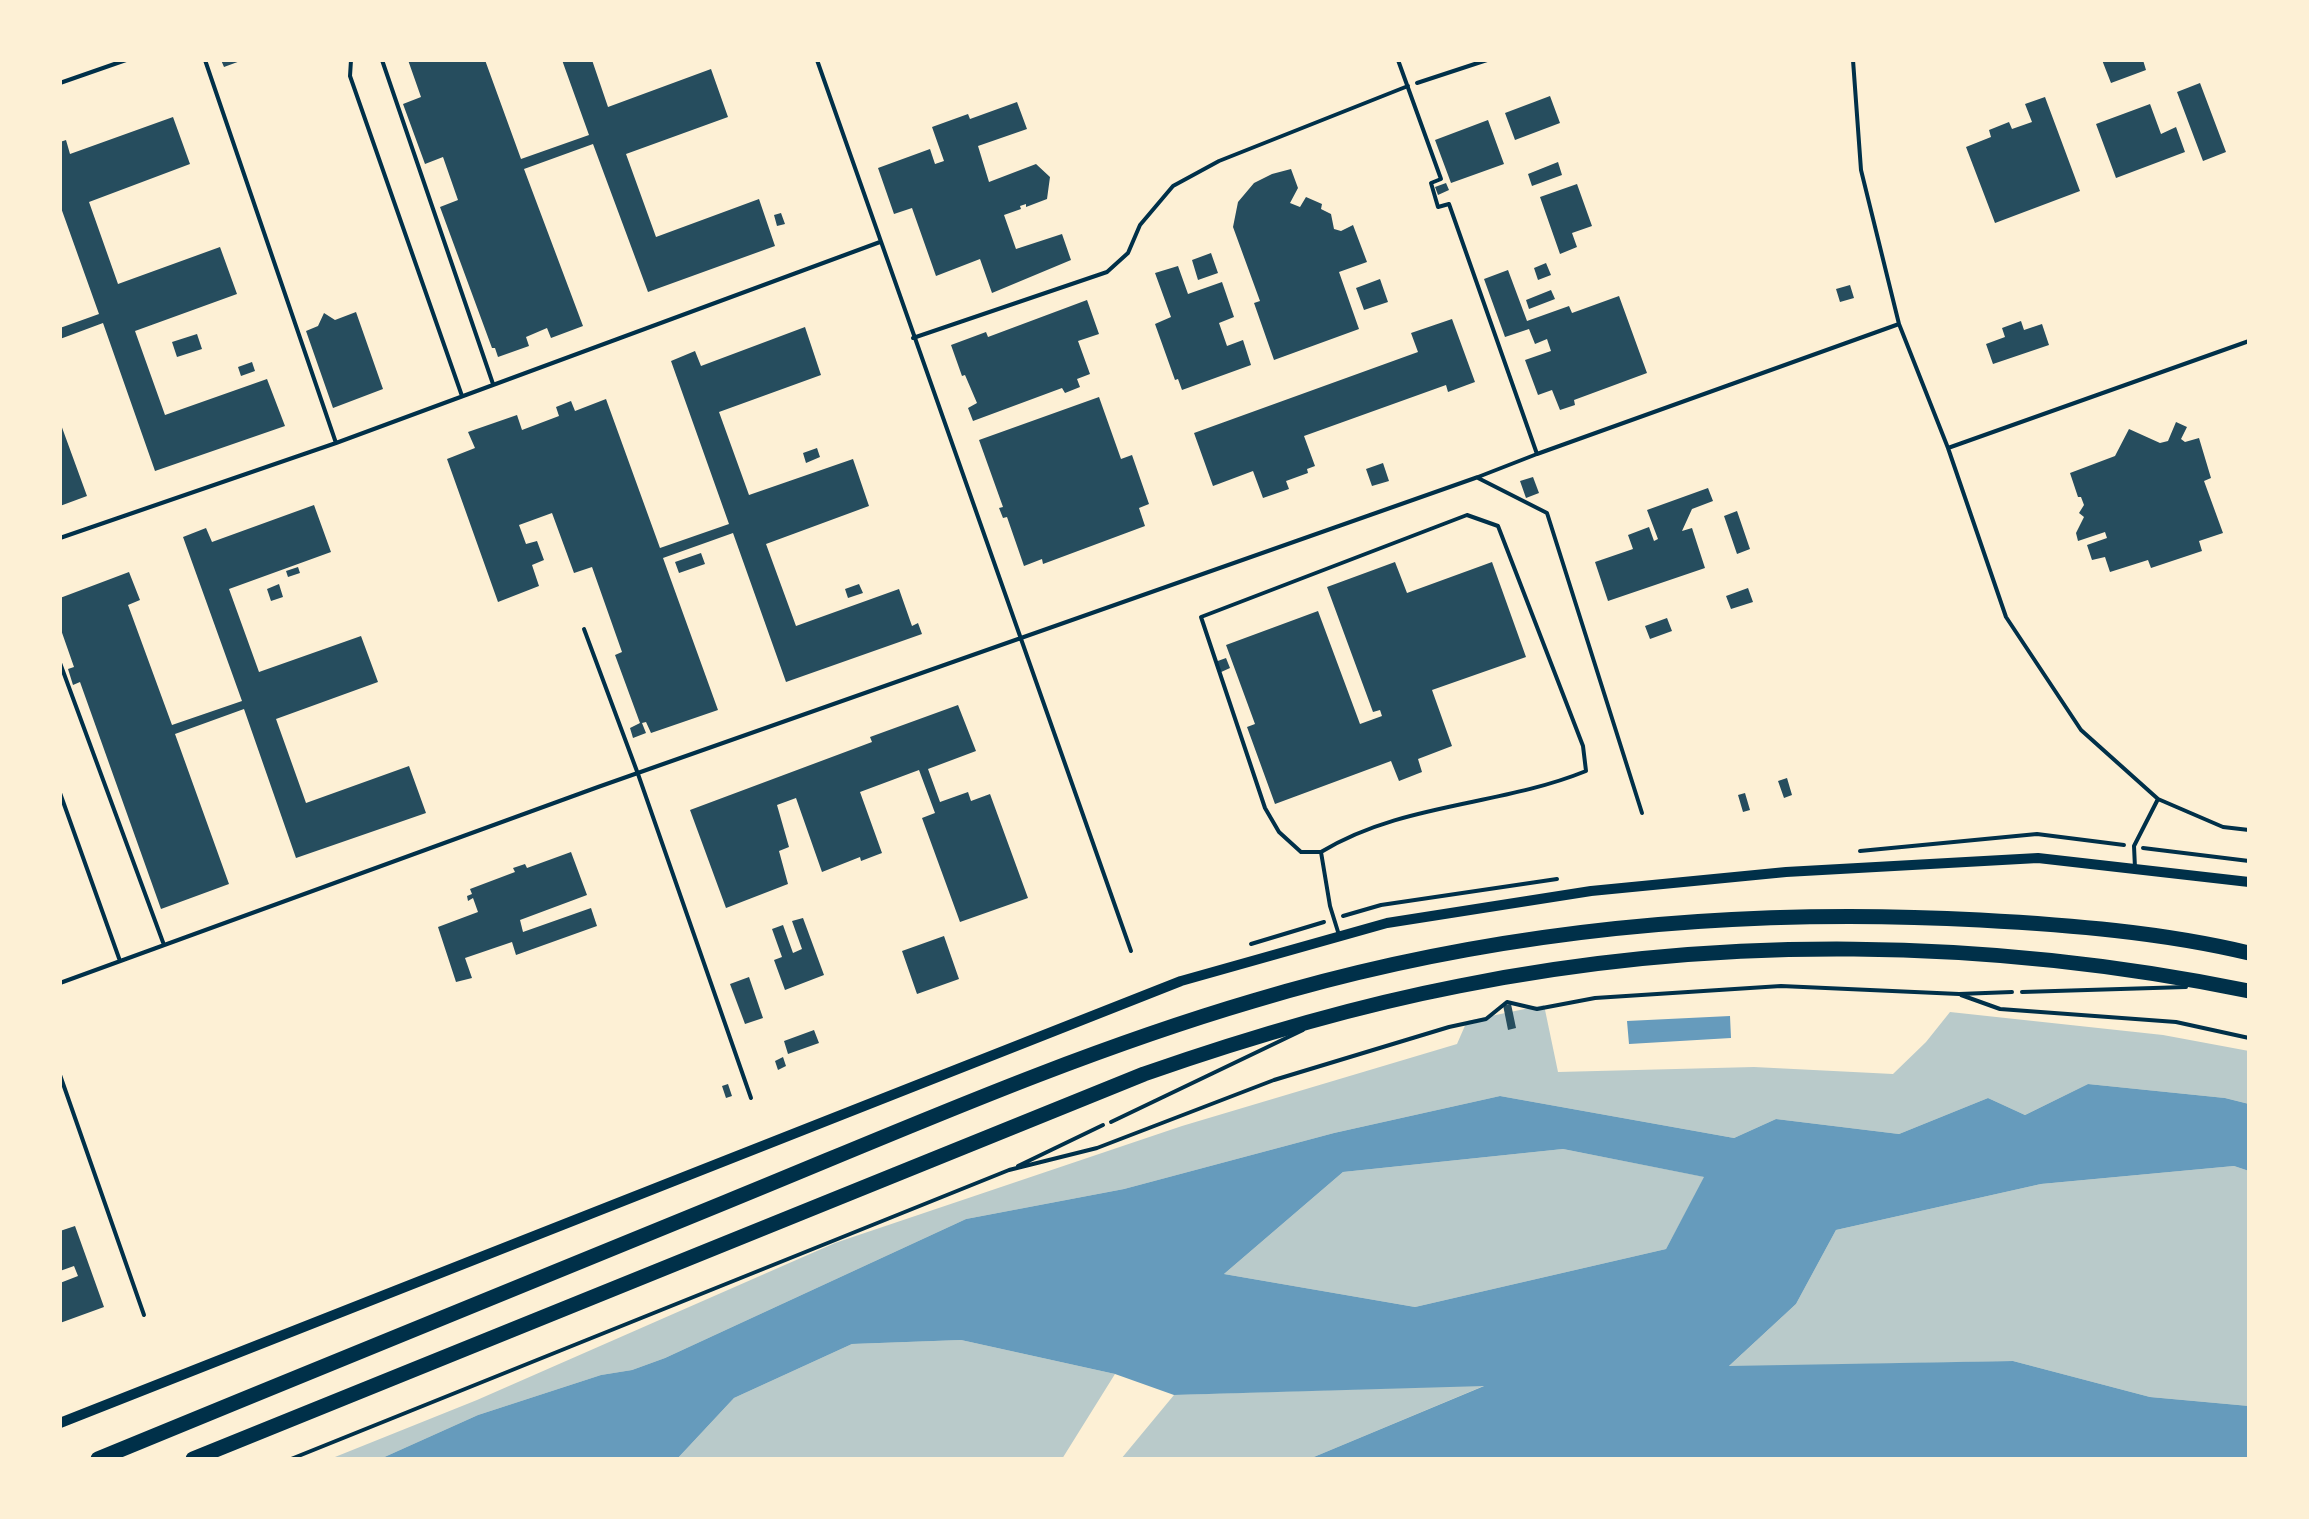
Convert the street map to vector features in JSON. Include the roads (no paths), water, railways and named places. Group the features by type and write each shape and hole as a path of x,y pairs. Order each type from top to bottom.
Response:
{"highway":[{"path":"98,1459 922,1122 1121,1044 1257,999 1406,963 1542,937 1738,919 1816,917 1920,917 2069,925 2150,934 2249,953"},
{"path":"193,1459 1144,1074 1242,1041 1340,1013 1461,986 1545,972 1686,956 1778,950 1982,954 2046,960 2249,991"}],"street":[{"path":"60,1423 1181,981 1387,923 1591,891 1786,872 2038,858 2249,882"}],"lane":[{"path":"60,83 126,60"},
{"path":"205,60 336,443"},
{"path":"351,60 350,76 462,396"},
{"path":"381,60 493,384"},
{"path":"817,60 1019,639 1131,951"},
{"path":"1398,60 1441,178 1431,183 1438,207 1449,204 1537,454"},
{"path":"1853,60 1862,170 1899,324 1948,448 2006,617 2081,730 2158,799 2223,827 2249,830"},
{"path":"914,338 1107,272 1128,253 1140,225 1173,186 1219,161 1408,86"},
{"path":"60,538 336,443 880,242"},
{"path":"60,983 638,774 1478,477 1899,324"},
{"path":"1948,448 2249,340"},
{"path":"1478,477 1546,513 1642,813"},
{"path":"1467,515 1498,526 1583,746 1586,771 1549,785 1394,819 1338,842 1321,852 1301,852 1279,832 1265,808 1200,617 1467,515"},
{"path":"584,629 638,774 751,1098"},
{"path":"60,663 164,945"},
{"path":"60,793 120,961"},
{"path":"2135,869 2134,846 2158,799"},
{"path":"1321,852 1330,906 1340,936"},
{"path":"2022,992 2221,986"},
{"path":"1112,1122 1340,1013"},
{"path":"60,1075 144,1315"}],"water":[{"path":"1730,1016 1731,1038 1629,1044 1627,1021"},
{"path":"2088,1084 2225,1098 2249,1104 2249,1171 2234,1166 2041,1184 1836,1230 1796,1304 1729,1366 2013,1361 2150,1397 2249,1406 2249,1459 1309,1459 1484,1386 1174,1395 1115,1374 961,1340 852,1344 734,1398 677,1459 380,1459 478,1415 601,1375 632,1370 665,1358 966,1219 1124,1189 1334,1133 1500,1096 1734,1138 1776,1119 1899,1134 1988,1098 2025,1115","holes":["1563,1149 1704,1177 1666,1249 1415,1307 1224,1274 1343,1172"]}]}
